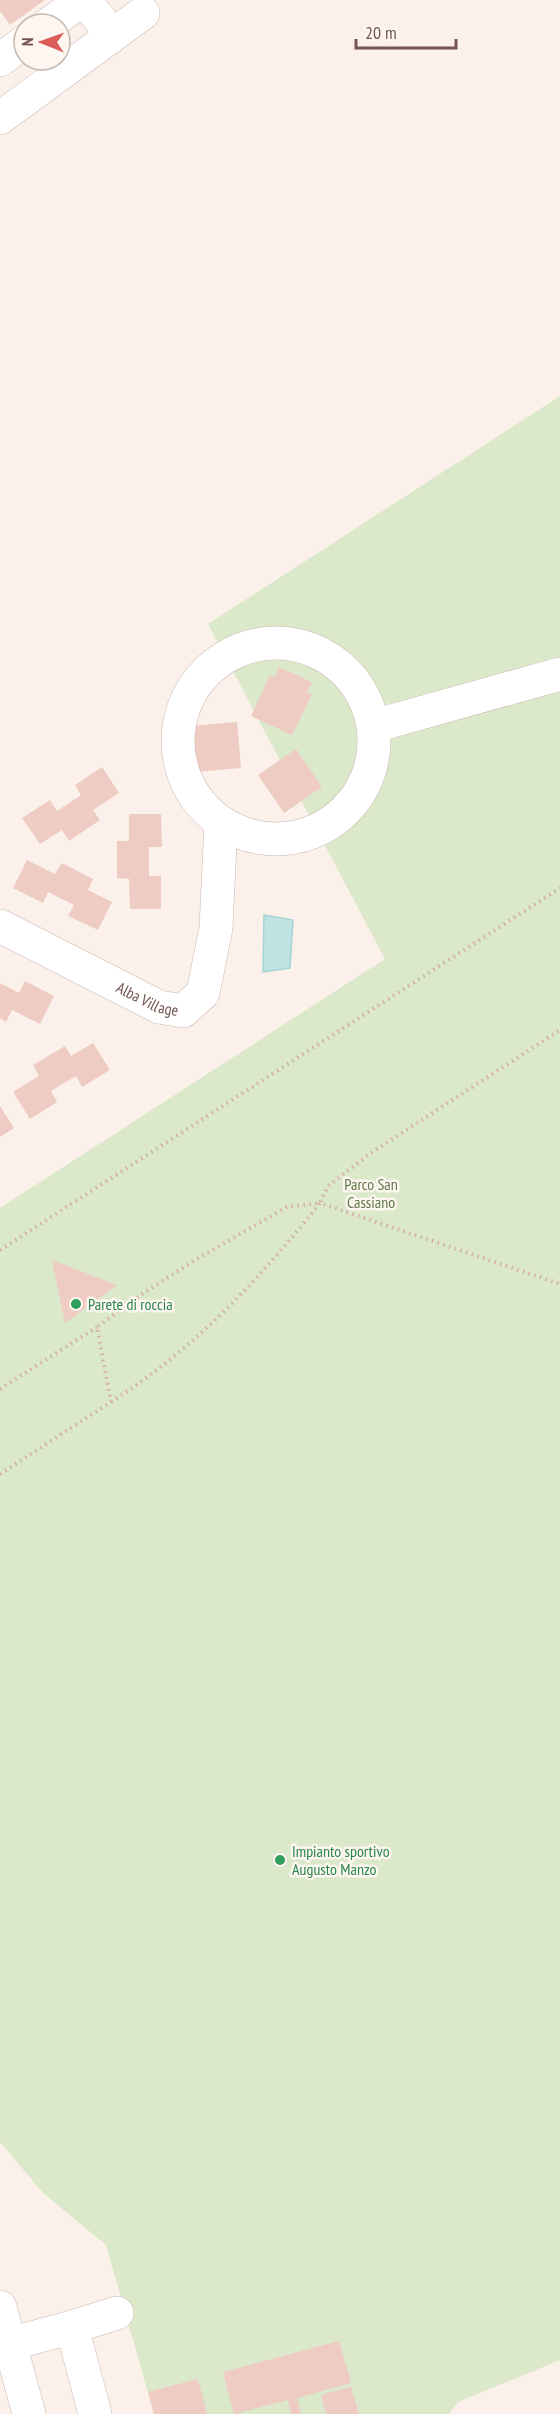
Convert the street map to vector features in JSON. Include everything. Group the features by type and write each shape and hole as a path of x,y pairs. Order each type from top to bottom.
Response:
{"street":[{"path":"66,12 83,0 100,19 110,37"},
{"path":"0,118 143,13"},
{"path":"286,642 318,651 344,669 364,695 374,726 374,759 362,790 342,815 314,833 283,840 250,837 221,823 197,801 182,772 177,740 183,708 199,679 224,657 254,645 286,642"},
{"path":"374,726 560,674"},
{"name":"Alba Village","path":"0,926 159,1007 183,1011 203,993 216,928 221,823"},
{"path":"0,2307 29,2414"},
{"path":"10,2344 117,2313"},
{"path":"72,2327 95,2414"}],"path":[{"path":"0,1250 560,888"},
{"path":"0,1474 144,1381 213,1324 290,1241 320,1203 328,1186 371,1153 560,1030"},
{"path":"0,1389 179,1271 286,1207 320,1203 560,1284"},
{"path":"97,1327 111,1402"}],"green space":[{"name":"Impianto sportivo Augusto Manzo","path":"560,396 560,2360 458,2402 449,2414 154,2414 106,2245 43,2193 0,2142 0,1208 385,959 208,624"}],"water":[{"path":"264,915 293,920 290,968 263,972"}],"building":[{"path":"0,0 45,0 28,12 12,12 10,25 0,11"},
{"path":"279,667 312,682 307,692 312,694 292,735 251,716 270,675 275,677"},
{"path":"237,722 241,768 195,772 191,726"},
{"path":"296,749 322,787 284,813 258,775"},
{"path":"102,767 119,793 93,810 100,820 69,841 62,830 40,844 22,818 50,800 57,811 81,795 75,785"},
{"path":"129,814 161,814 162,847 149,847 149,876 161,876 161,909 130,909 129,879 117,878 117,841 129,841"},
{"path":"27,860 55,874 62,863 93,879 88,890 112,902 98,930 68,916 74,905 48,892 43,903 13,888"},
{"path":"25,981 54,996 40,1024 12,1010 6,1022 0,1018 0,983 19,993"},
{"path":"93,1043 110,1070 82,1087 76,1076 51,1091 57,1102 30,1119 13,1092 39,1076 33,1065 65,1046 71,1056"},
{"path":"0,1106 14,1128 0,1137"},
{"name":"Parete di roccia","path":"52,1260 117,1285 65,1323"},
{"path":"339,2341 351,2383 297,2398 301,2414 291,2414 288,2400 234,2414 223,2372"},
{"path":"198,2379 207,2414 154,2414 148,2392"},
{"path":"351,2387 359,2414 326,2414 321,2395"}],"place":[{"name":"Parete di roccia","path":"76,1304"},
{"name":"Impianto sportivo Augusto Manzo","path":"280,1860"}],"park label":[{"name":"Parco San Cassiano","path":"371,1193"}]}
